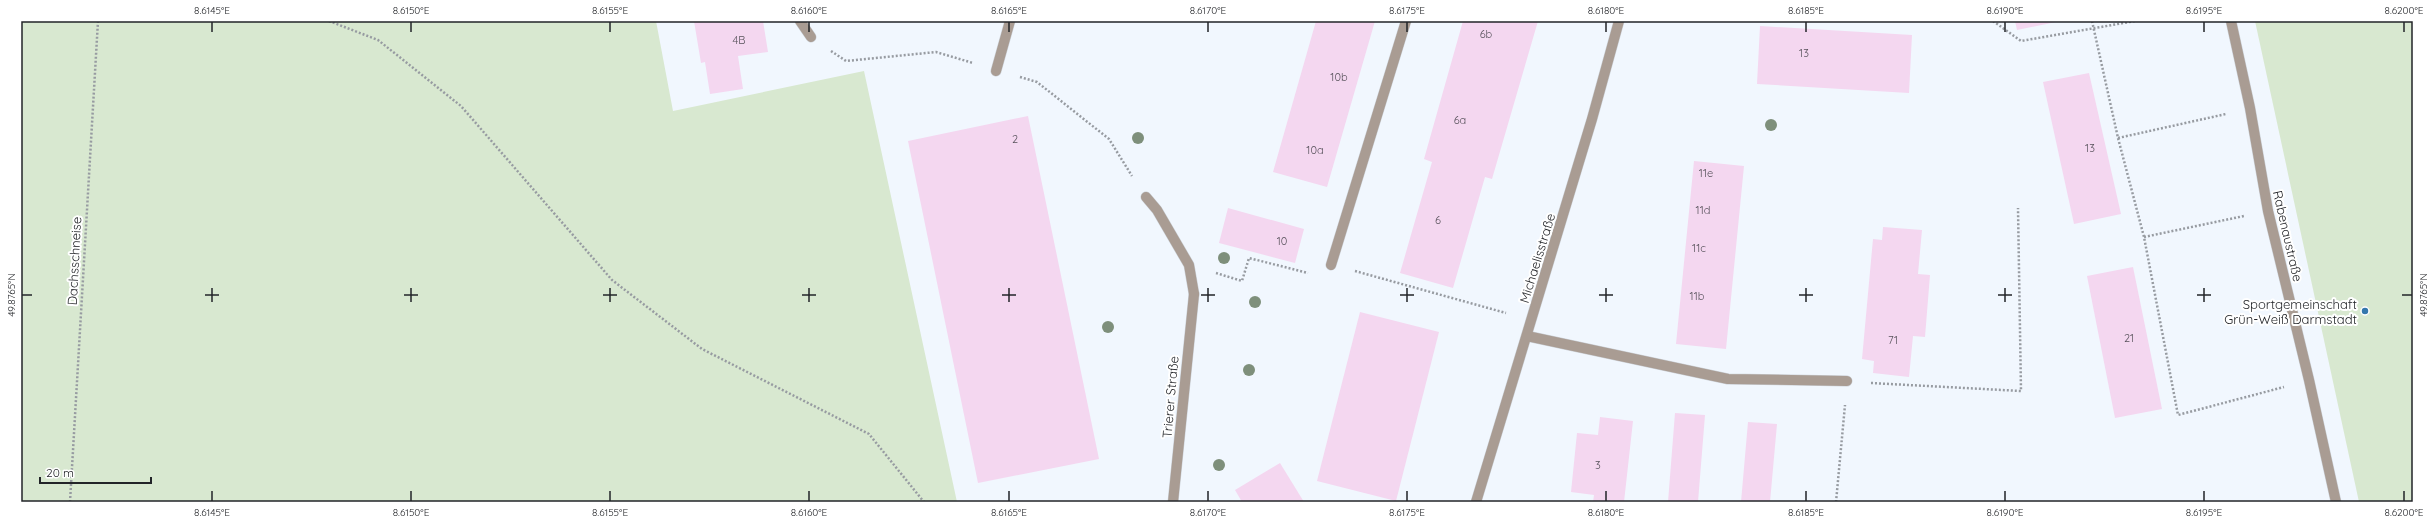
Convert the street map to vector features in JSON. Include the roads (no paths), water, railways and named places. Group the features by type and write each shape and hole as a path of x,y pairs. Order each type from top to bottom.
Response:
{"street":[{"path":"800,21 811,37"},
{"path":"996,71 1010,21"},
{"path":"1332,265 1406,21"},
{"name":"Michaelisstraße","path":"1476,502 1532,320 1619,21"},
{"name":"Rabenaustraße","path":"2231,21 2250,108 2268,211 2310,380 2336,502"},
{"name":"Trierer Straße","path":"1146,197 1157,210 1189,265 1194,294 1173,502"},
{"path":"1527,336 1728,379 1847,382"}],"place":[{"name":"Sportgemeinschaft Grün-Weiß Darmstadt","path":"2365,311"}]}
